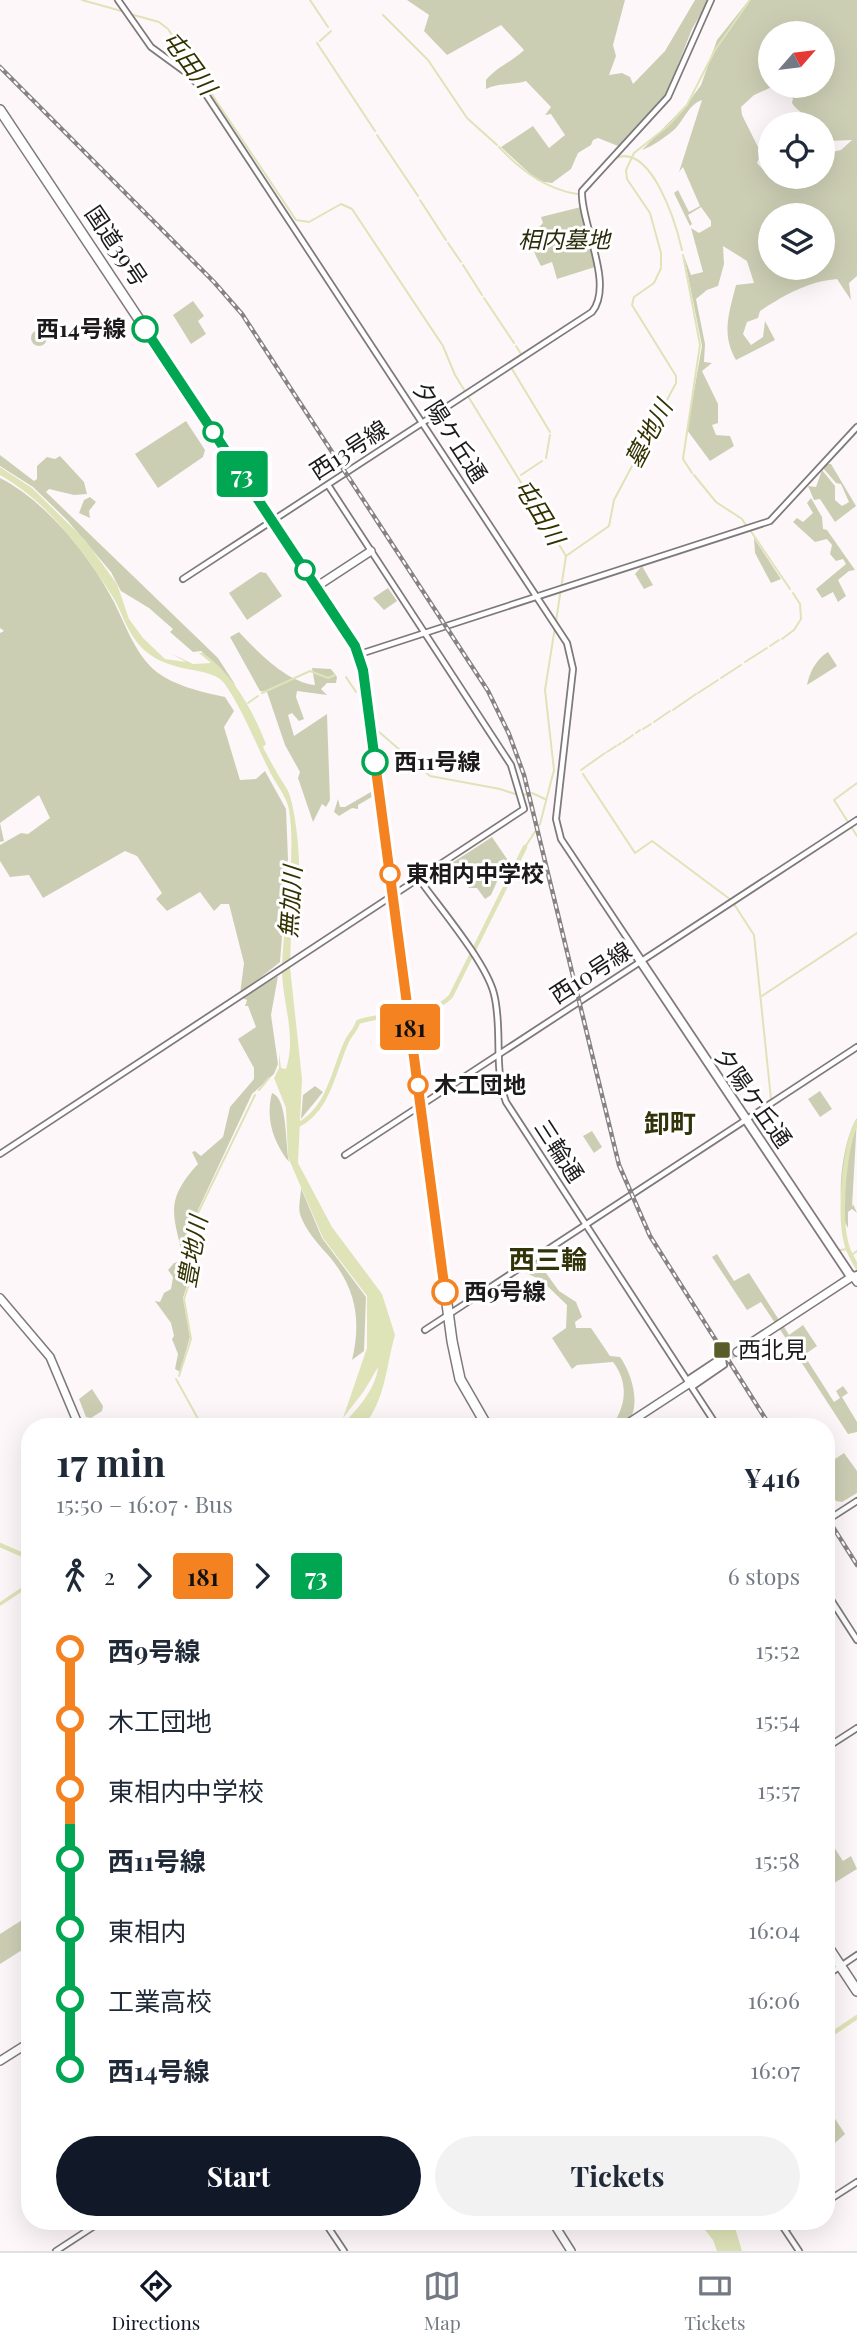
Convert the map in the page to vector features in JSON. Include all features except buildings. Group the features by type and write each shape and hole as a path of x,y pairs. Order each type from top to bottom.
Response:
{"highway":[{"name":"国道39号","path":"0,108 360,654"},
{"path":"360,654 410,1011 448,1315 460,1379 482,1418"},
{"path":"835,1957 857,1991"}],"main road":[{"path":"317,586 372,551"},
{"path":"737,1352 855,1277"},
{"name":"夕陽ケ丘通","path":"855,1277 857,1288"},
{"path":"0,1298 50,1357 76,1418"},
{"path":"636,1418 722,1362"},
{"path":"0,2061 21,2048"},
{"path":"558,2230 571,2251"}],"street":[{"name":"夕陽ケ丘通","path":"118,0 151,47 188,74 215,105 570,650 573,669 557,826 564,846 710,1070 748,1119 855,1277"},
{"name":"西13号線","path":"183,579 596,308 597,261 582,191 668,97 711,0"},
{"path":"360,654 770,521 857,426"},
{"path":"0,1154 524,809 511,765 328,485"},
{"name":"西10号線","path":"345,1155 857,820"},
{"name":"三輪通","path":"419,879 470,951 494,993 498,1055 506,1102 712,1418"},
{"path":"425,1330 857,1047"},
{"path":"720,1359 724,1366 690,1383 720,1359"},
{"path":"835,1515 857,1501"},
{"path":"835,1606 857,1640"},
{"path":"835,1742 857,1728"},
{"path":"835,1970 857,1955"},
{"path":"835,2196 857,2182"},
{"path":"56,2251 88,2230"},
{"path":"330,2230 344,2251"},
{"path":"783,2230 797,2251"},
{"path":"786,2230 797,2251"}],"green space":[{"path":"407,0 625,0 613,45 616,56 609,75 622,73 630,77 633,84 665,51 695,0 709,0 692,29 667,93 618,146 598,138 593,140 591,145 578,153 571,169 552,183 538,181 501,147 533,126 549,148 565,135 551,114 545,115 551,107 526,81 486,89 486,80 490,75 524,50 501,25 447,55 424,31 429,15"},
{"path":"749,0 857,0 857,276 849,283 851,300 835,279 835,203 758,203 758,280 832,280 806,286 760,311 758,318 747,322 743,334 751,345 763,337 765,321 775,340 736,360 728,332 731,305 736,285 754,283 747,261 723,246 724,264 718,286 707,290 696,299 705,344 704,362 712,363 702,371 718,404 718,423 712,425 716,435 730,436 734,446 710,461 687,430 702,346 684,256 691,275 703,272 691,228 699,233 711,226 711,221 701,207 688,215 692,224 690,226 674,193 678,190 689,212 700,206 683,167 679,172 702,100 690,109 671,132 642,150 688,103 701,85 717,40","holes":["758,21 835,21 835,98 793,98 792,103 802,112 835,112 835,141 852,140 841,150 835,151 835,189 758,189 758,147 742,115 741,107 758,93"]},
{"name":"相内墓地","path":"581,207 595,267 557,279 552,262 541,266 533,248 533,238 543,223 541,217"},
{"path":"193,301 204,316 198,321 206,334 191,344 173,315"},
{"path":"36,330 42,330 47,338 45,344 36,346 31,341 31,335"},
{"path":"186,421 205,450 203,457 158,488 135,454"},
{"path":"0,455 34,481 37,479 37,466 47,457 55,459 60,456 84,482 87,494 74,495 49,489 46,492 218,658 236,686 201,651 193,652 170,632 173,629 149,608 121,591 111,572 67,520 33,487 0,466"},
{"path":"831,464 856,506 835,522 820,499 814,500 808,486 816,487 822,470 835,486 835,500 842,506 849,502 841,484 836,483 823,468"},
{"path":"0,478 34,501 80,549 104,584 135,645 151,667 176,683 225,697 234,711 224,727 240,780 256,779 265,771 286,809 288,859 280,962 240,994 244,963 229,904 221,904 214,911 200,892 167,911 156,899 162,893 137,856 125,851 43,898 29,875 10,877 0,861 0,845 21,833 28,834 50,818 39,795 0,823 0,633 4,631 0,628"},
{"path":"90,497 96,502 89,511 90,518 79,513 84,500"},
{"path":"811,498 822,517 823,529 827,530 855,570 849,571 838,580 846,596 838,602 833,592 822,598 816,589 846,564 843,559 836,561 830,554 832,545 827,539 815,542 793,522 797,518 803,522 813,513 807,503"},
{"path":"754,538 781,579 771,583 755,553"},
{"path":"642,566 653,585 644,589 635,574"},
{"path":"260,572 266,573 282,596 247,620 229,593"},
{"path":"388,588 397,601 384,610 373,598"},
{"path":"239,632 273,665 304,683 315,685 312,668 331,669 337,677 336,683 327,683 321,689 327,695 297,691 296,697 304,719 299,721 292,713 288,715 294,736 327,714 330,800 326,807 322,804 313,822 298,778 300,772 285,745 267,692 260,691 230,637"},
{"path":"828,652 837,666 807,685 814,666"},
{"path":"376,789 377,794 358,805 358,809 352,808 339,816 334,812 338,799 340,807 345,807"},
{"path":"0,823 4,841 0,842"},
{"path":"492,837 507,859 491,895 485,899 477,888 469,888 452,863"},
{"path":"278,976 271,1015 278,1064 274,1074 252,1094 198,1210 194,1228 196,1258 183,1298 190,1337 180,1372 175,1369 178,1354 172,1339 174,1336 171,1323 155,1301 160,1302 164,1293 171,1289 173,1277 168,1270 174,1263 184,1260 175,1220 176,1199 180,1188 198,1164 192,1152 195,1151 201,1156 223,1137 230,1107 254,1079 254,1068 238,1039 256,1027 248,1006 245,1006 247,1000 242,998"},
{"path":"315,1086 323,1092 301,1119 303,1095"},
{"path":"820,1091 832,1109 820,1117 808,1099"},
{"path":"272,1093 281,1104 289,1162 272,1130"},
{"path":"857,1118 852,1207 853,1204 857,1213 852,1209 848,1212 848,1228 841,1205 842,1173 847,1141"},
{"path":"592,1131 602,1147 594,1153 583,1136"},
{"path":"301,1188 322,1238 366,1297 364,1351 352,1360 356,1331 354,1304 345,1279 302,1219 299,1208"},
{"path":"717,1254 734,1281 749,1273 779,1320 775,1323 761,1302 747,1310 712,1257"},
{"path":"535,1258 559,1291 576,1302 582,1317 575,1322 576,1328 591,1328 610,1356 620,1357 629,1373 634,1393 635,1402 630,1418 617,1418 624,1391 621,1376 613,1362 577,1365 572,1369 552,1338 566,1328 567,1305 541,1280 518,1269"},
{"path":"783,1325 789,1335 803,1325 817,1346 804,1355 834,1402 840,1398 836,1391 843,1386 848,1393 842,1397 857,1422 857,1432 848,1434 779,1328"},
{"path":"92,1389 103,1406 102,1411 91,1418 86,1417 79,1399"},
{"path":"844,1453 857,1471 857,1493 842,1502 835,1499 835,1459"},
{"path":"835,1849 843,1861 851,1856 857,1869 835,1882"},
{"path":"21,1921 21,1951 0,1964 0,1934"},
{"path":"835,2119 845,2134 835,2143"}],"water":[{"name":"無加川","path":"0,467 32,488 85,540 117,584 129,619 143,638 165,659 186,662 170,653 193,664 211,663 199,653 203,653 224,671 255,719 266,744 263,747 291,798 297,830 299,885 294,908 289,913 290,931 301,897 291,934 290,967 302,1079 298,1163 332,1227 382,1294 395,1335 381,1393 369,1418 349,1418 364,1399 378,1367 343,1418 367,1348 367,1296 323,1238 288,1157 286,1108 274,1078 279,1068 279,1053 281,1068 286,1069 290,1044 282,969 291,869 288,805 224,683 208,673 172,665 147,652 132,636 111,594 63,528 34,499 0,475"},
{"path":"705,2230 736,2230 742,2251 717,2251"}],"waterway":[{"name":"屯田川","path":"82,0 125,12"},
{"path":"310,0 328,27"},
{"name":"墓地川","path":"661,266 661,253 650,213 627,179 626,170 634,153 668,126 687,105 715,50 750,0"},
{"name":"屯田川","path":"130,14 159,22 168,29 296,220 309,222 341,204 352,209 443,346 455,375 566,556 556,621"},
{"path":"383,15 428,60 467,118 497,145"},
{"path":"320,41 331,31"},
{"path":"317,43 375,131"},
{"path":"377,135 418,196"},
{"path":"499,147 534,177 554,188 577,194"},
{"path":"615,158 628,157 640,162 651,174 668,206 682,250"},
{"path":"585,192 602,173"},
{"path":"420,200 446,240"},
{"path":"448,243 461,262"},
{"path":"683,255 700,345 683,459 692,473"},
{"path":"463,265 482,295"},
{"name":"墓地川","path":"566,556 609,526 614,500 676,383 676,376 632,305 634,297 654,283 661,268"},
{"path":"484,298 514,343"},
{"path":"516,346 521,354"},
{"path":"512,369 550,432"},
{"path":"546,458 550,435"},
{"path":"521,475 542,461"},
{"path":"694,475 716,502 742,519 747,527"},
{"path":"750,530 790,589"},
{"path":"782,639 794,630 801,619 800,604 793,593"},
{"name":"屯田川","path":"525,847 540,824 554,770 545,690 555,627"},
{"path":"770,646 779,640"},
{"path":"745,662 767,648"},
{"path":"721,678 741,665"},
{"path":"262,693 310,671 328,678 335,675"},
{"path":"346,677 356,692"},
{"path":"698,693 718,680"},
{"path":"673,710 696,694"},
{"path":"248,703 258,696"},
{"path":"654,722 670,711"},
{"path":"643,729 651,724"},
{"path":"636,733 640,730"},
{"path":"378,731 430,776 518,795"},
{"path":"623,742 633,735"},
{"path":"607,752 616,746"},
{"path":"581,770 605,753"},
{"path":"583,774 635,853 652,841 731,900"},
{"path":"857,783 834,800 857,836"},
{"path":"532,793 545,799"},
{"path":"523,795 527,794"},
{"name":"屯田川","path":"296,1126 307,1119 323,1100 347,1041 358,1022 432,1008 451,996 525,847"},
{"path":"734,904 754,935 771,1099 753,1112"},
{"path":"762,996 857,933"},
{"name":"豊地川","path":"259,1090 269,1078"},
{"name":"豊地川","path":"179,1376 191,1339 184,1299 197,1260 198,1213 255,1095"},
{"path":"857,1122 846,1163 843,1215 847,1245 857,1267"},
{"path":"840,1250 848,1249"},
{"path":"853,1254 857,1251"},
{"name":"豊地川","path":"8,1302 44,1344"},
{"name":"豊地川","path":"54,1358 70,1394"},
{"name":"豊地川","path":"176,1379 198,1418"},
{"path":"0,1545 21,1554"},
{"path":"0,1604 21,1590"},
{"path":"835,2032 857,2017"}],"tunnel":[{"path":"722,1362 737,1352"}],"railway":[{"path":"0,67 214,282 242,314 488,691 509,734 524,775 619,1165 650,1236 765,1418"},
{"path":"835,1530 857,1565"}],"bus line":[{"name":"73","path":"145,329 355,646 363,670 375,762"},
{"name":"181","path":"375,762 445,1292"}],"place":[{"name":"西14号線","path":"145,329"},
{"name":"西11号線","path":"375,762"},
{"name":"東相内中学校","path":"390,874"},
{"name":"木工団地","path":"418,1085"},
{"name":"西9号線","path":"445,1292"},
{"name":"西北見","path":"722,1350"}],"district":[{"name":"卸町","path":"670,1124"},
{"name":"西三輪","path":"548,1260"}]}
